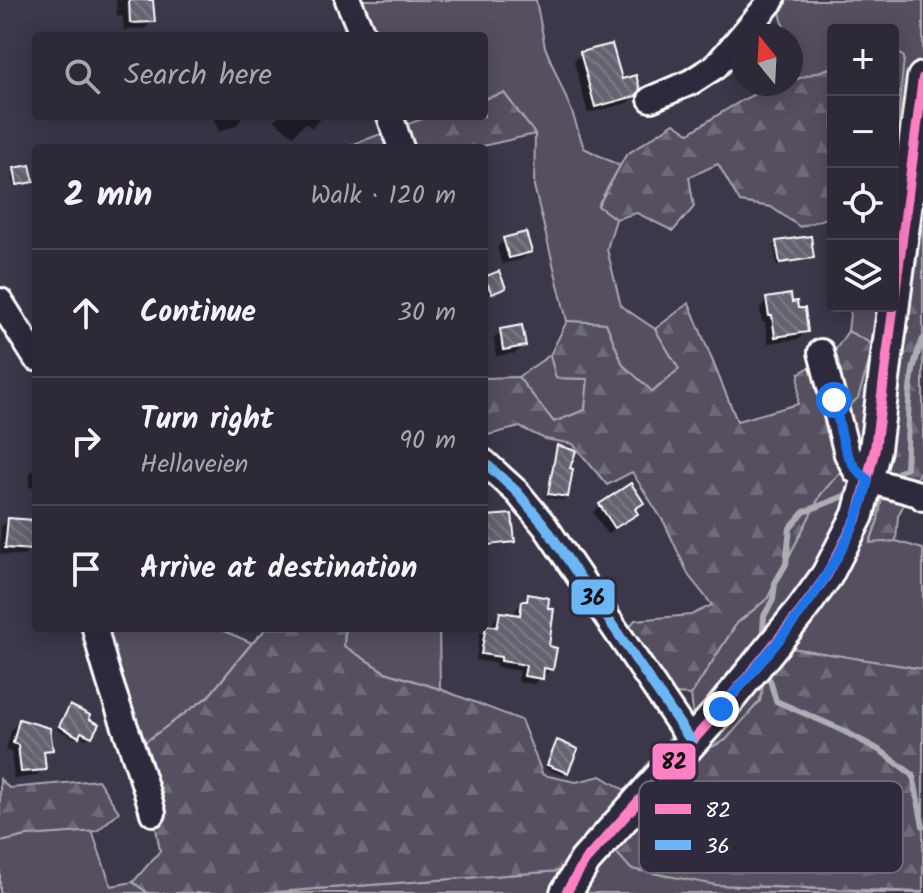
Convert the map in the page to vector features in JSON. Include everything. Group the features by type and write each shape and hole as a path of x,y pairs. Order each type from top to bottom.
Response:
{"main road":[{"path":"656,781 801,611 827,575 858,515 875,449 923,78"},
{"path":"566,893 585,861 639,800"}],"street":[{"path":"348,0 361,32"},
{"path":"651,99 691,82 716,66 772,0"},
{"path":"391,120 400,144"},
{"path":"0,301 32,352"},
{"path":"821,352 848,460 868,480 919,494 923,498"},
{"path":"488,466 517,492 545,526 691,741"},
{"path":"96,632 103,665 153,813"}],"green space":[{"path":"360,0 536,0 545,47 584,148 620,166 598,205 616,219 607,249 621,306 655,329 679,369 652,392 623,365 606,323 567,321 534,186 535,134 504,93 488,98 488,32 372,32"},
{"path":"768,0 923,0 923,217 888,465 878,520 870,542 896,541 923,549 923,669 791,648 765,673 760,701 726,740 696,755 674,781 639,781 639,823 615,851 639,859 639,873 680,873 716,885 923,893 262,893 560,871 587,833 693,712 691,695 737,623 767,599 821,494 841,470 833,420 873,345 848,331 850,312 899,312 899,109 904,57 899,54 899,24 827,24 827,69 803,77 803,24 783,24 780,12"},
{"path":"899,54 904,57 899,109"},
{"path":"827,69 827,218 800,227 771,207 740,202 718,164 689,177 694,207 673,231 637,213 616,219 598,206 626,155 674,123 689,133 750,96 803,96 803,77"},
{"path":"504,93 535,134 488,145 354,144 419,120 488,120 488,98"},
{"path":"923,217 923,465 898,516 896,541 870,543 878,520 888,465"},
{"path":"689,303 737,421 798,404 799,373 832,355 848,331 874,345 858,398 834,420 842,470 821,494 767,599 737,623 691,695 673,694 626,631 635,620 691,615 712,605 689,576 665,524 632,472 607,485 573,444 545,439 520,427 488,435 488,378 518,377 554,422 585,410 588,379 556,378 550,355 567,321 606,323 623,365 653,392 679,369 655,329"},
{"path":"550,355 556,378 588,379 585,410 554,422 518,377"},
{"path":"108,632 226,632 252,643 209,696 141,745"},
{"path":"263,632 345,632 344,646 385,672 521,720 543,775 576,782 601,776 626,791 587,833 560,871 262,893 148,893 133,882 160,851 141,745 209,696"},
{"path":"345,632 439,632 440,689 385,672 344,646"},
{"path":"791,648 923,669 923,892 716,885 652,873 903,873 903,781 674,781 696,755 726,740 760,701 765,673"},
{"path":"0,779 9,788 98,780 119,812 97,831 26,836 0,842"},
{"path":"639,823 639,871 631,869 615,851"},
{"path":"92,831 111,886 133,882 148,893 0,893 0,842 26,836"}],"building":[{"path":"129,0 153,0 155,22 130,23"},
{"path":"612,44 622,79 636,75 640,89 636,96 595,107 580,52"},
{"path":"30,165 32,182 17,185 14,168"},
{"path":"526,232 532,252 509,258 503,238"},
{"path":"811,236 814,258 780,263 776,241"},
{"path":"499,271 506,288 492,294 488,275"},
{"path":"791,294 792,302 797,301 798,308 805,308 808,332 775,337 766,298"},
{"path":"522,325 526,346 503,350 500,329"},
{"path":"557,445 576,451 570,468 573,469 568,497 548,494"},
{"path":"631,483 644,503 635,509 638,514 615,528 599,504"},
{"path":"512,514 515,542 489,545 488,516"},
{"path":"8,518 32,520 32,550 5,548"},
{"path":"528,594 549,598 548,608 554,609 549,646 557,648 553,670 544,668 543,679 524,676 526,665 481,654 488,625 497,627 500,612 520,615 522,601 527,601"},
{"path":"70,705 90,715 89,719 99,724 92,737 81,732 79,737 59,726"},
{"path":"19,719 50,728 53,750 44,751 46,770 21,772 18,745 13,743"},
{"path":"557,740 578,749 568,773 547,765"}],"waterway":[{"path":"889,478 906,468 913,370 923,339"},
{"path":"763,630 764,616 773,600 775,583 786,564 790,528 804,512 847,495"},
{"path":"770,680 776,701 881,751 913,775 923,826"}],"transit line":[{"name":"82","path":"657,781 721,709 801,611 827,575 858,515 875,449 923,78"},
{"name":"36","path":"488,466 517,492 545,526 691,741"},
{"name":"82","path":"566,893 585,861 639,801"}],"route":[{"path":"721,709 827,575 858,515 868,480 848,460 834,400"}]}
